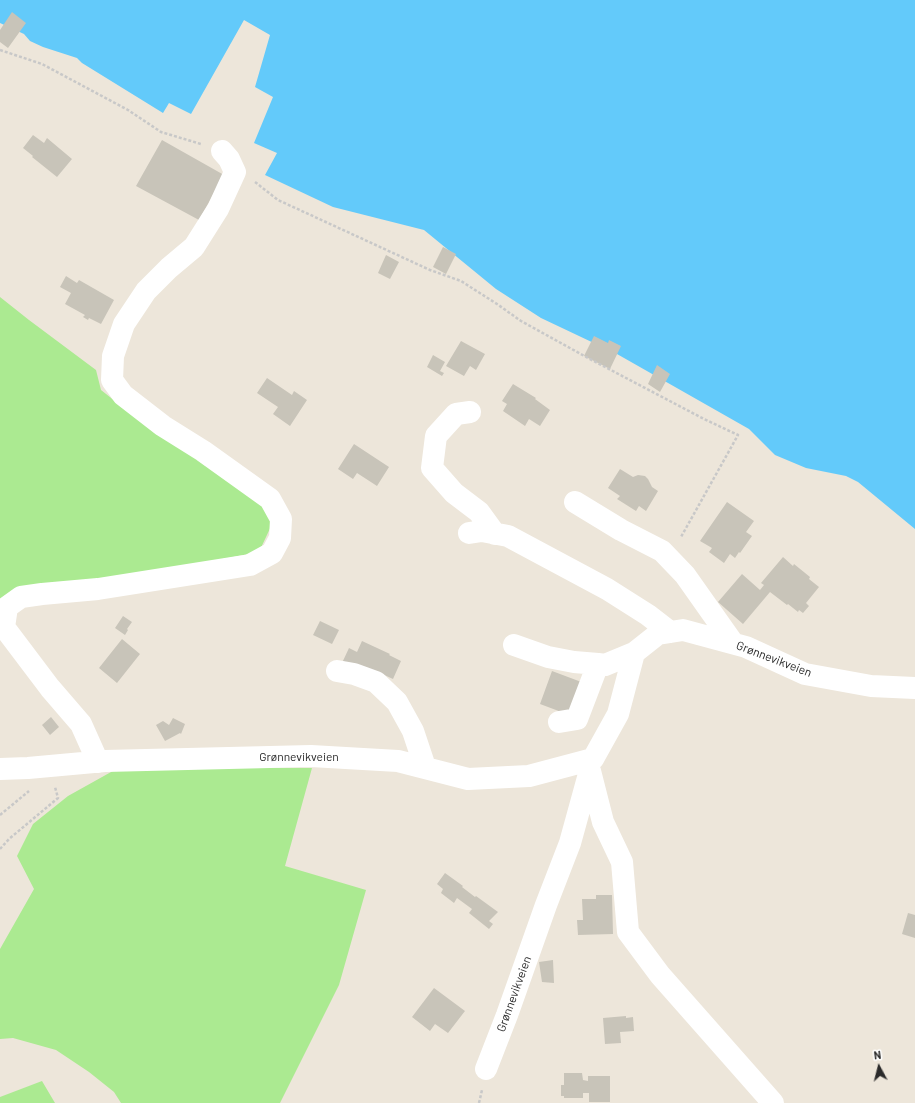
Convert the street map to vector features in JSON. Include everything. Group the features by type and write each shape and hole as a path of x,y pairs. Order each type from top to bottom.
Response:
{"street":[{"path":"98,762 81,724 50,688 4,627 7,607 21,597 98,589 250,565 272,553 280,538 281,519 270,499 203,451 163,426 123,395 112,380 113,356 124,324 146,291 169,268 194,247 218,208 235,172 229,159 222,151"},
{"path":"470,412 456,414 436,436 432,468 454,493 479,512 495,534"},
{"path":"575,502 621,530 662,551 685,575 733,643"},
{"path":"468,533 482,531 508,536 607,589 648,615 670,632"},
{"name":"Grønnevikveien","path":"486,1069 508,1015 546,905 570,843 591,765 618,714 634,653 658,634 683,630 746,647 805,674 871,686 915,688"},
{"path":"514,645 548,657 574,662 605,665 634,653"},
{"path":"559,722 577,719 598,664"},
{"path":"338,671 354,674 376,682 397,702 413,731 424,767"},
{"name":"Grønnevikveien","path":"0,769 98,762 311,756 398,761 468,779 529,776 591,765"},
{"path":"591,765 603,822 622,862 624,902 628,932 660,975 773,1103"}],"path":[{"path":"0,50 49,67 128,110 161,132 222,151"},
{"path":"235,172 249,178 278,200 430,270 461,281 521,321 704,419 738,435 680,539 670,560"},
{"path":"0,849 9,839 58,798 54,781 63,765"}],"green space":[{"path":"0,297 96,370 101,390 130,413 260,502 273,522 259,552 0,602"},
{"path":"120,767 312,768 285,866 366,890 339,985 280,1103 121,1103 114,1092 89,1072 56,1050 13,1038 0,1039 0,949 34,889 17,856 33,824 68,796"},
{"path":"42,1081 55,1103 0,1103 0,1097"}],"water":[{"path":"0,0 915,0 915,529 858,482 846,476 806,468 775,455 749,429 617,354 541,318 496,289 424,230 333,207 265,175 277,153 254,143 273,97 255,87 270,35 244,20 191,114 169,103 163,113 82,63 77,58 43,47 30,41 24,34 0,23"}],"building":[{"path":"12,12 26,23 8,48 0,42 0,30"},
{"path":"33,135 44,143 47,138 72,159 57,177 23,148"},
{"path":"162,140 224,175 199,220 136,186"},
{"path":"443,247 456,254 446,274 433,267"},
{"path":"386,255 399,262 390,279 378,273"},
{"path":"66,276 77,283 79,280 114,300 101,324 89,318 88,320 83,317 85,315 65,304 71,293 60,287"},
{"path":"594,336 608,343 609,340 621,346 610,369 584,356"},
{"path":"461,341 485,354 476,370 470,366 464,376 446,366"},
{"path":"433,355 445,362 440,371 444,373 442,376 427,367"},
{"path":"657,365 670,374 660,392 648,384"},
{"path":"267,378 292,395 294,391 307,400 290,426 273,414 278,407 257,393"},
{"path":"513,384 536,398 535,399 550,410 540,426 529,419 525,426 503,411 507,404 502,401"},
{"path":"354,444 389,467 377,486 357,473 353,479 338,469"},
{"path":"620,469 633,477 638,475 645,476 652,487 658,491 646,511 639,506 636,511 617,499 620,496 608,488"},
{"path":"727,502 754,521 746,532 752,536 740,553 739,552 735,558 730,554 724,563 709,552 712,548 700,541"},
{"path":"783,557 793,566 794,564 810,577 809,579 819,587 806,603 809,606 803,613 799,610 798,612 788,604 787,605 770,592 743,624 718,602 742,574 760,590 764,585 761,583"},
{"path":"123,616 132,622 125,635 115,628"},
{"path":"320,621 339,630 332,644 313,635"},
{"path":"122,639 140,654 117,683 99,668"},
{"path":"362,641 390,654 389,655 401,661 393,679 380,673 342,663 349,648 357,652"},
{"path":"552,671 584,683 572,716 540,704"},
{"path":"51,717 59,727 50,735 42,725"},
{"path":"173,718 185,724 181,734 180,733 165,741 156,725 163,721 169,725"},
{"path":"445,873 475,897 476,896 498,912 489,921 493,924 489,929 469,913 472,909 457,898 454,903 441,893 443,889 437,884"},
{"path":"596,895 612,895 613,934 578,935 577,920 583,920 582,899 596,899"},
{"path":"908,913 915,915 915,938 902,934"},
{"path":"553,960 554,983 542,982 539,962"},
{"path":"434,988 465,1011 448,1033 435,1024 430,1031 412,1017"},
{"path":"626,1016 626,1018 633,1017 634,1031 620,1032 621,1043 605,1044 603,1018"},
{"path":"564,1073 582,1073 583,1080 588,1081 588,1076 610,1076 610,1102 589,1102 589,1093 583,1093 583,1098 564,1098 564,1096 561,1096 561,1085 564,1085"}]}
